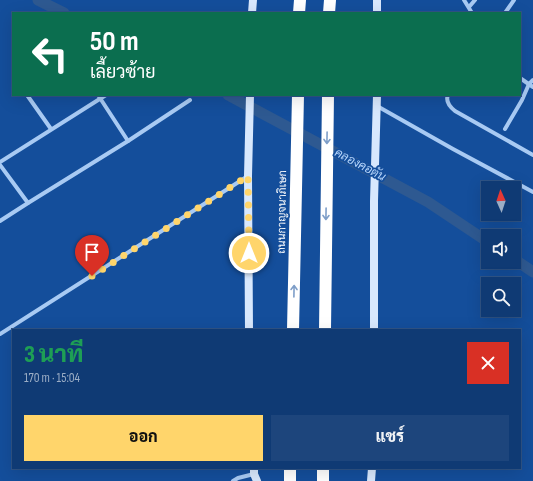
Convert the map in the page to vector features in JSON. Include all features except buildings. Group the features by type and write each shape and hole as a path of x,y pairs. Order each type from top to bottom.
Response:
{"highway":[{"path":"299,12 300,0"},
{"path":"329,12 330,0"},
{"name":"ถนนกาญจนาภิเษก","path":"293,329 298,96"},
{"path":"325,329 328,98"},
{"path":"290,469 290,481"},
{"path":"323,469 323,481"}],"main road":[{"path":"252,0 252,12"},
{"path":"377,0 377,12"},
{"path":"249,329 248,176 250,96"},
{"path":"374,329 374,201 377,96"},
{"path":"371,481 372,469"}],"street":[{"path":"464,0 472,12"},
{"path":"469,7 475,0"},
{"path":"506,12 514,0"},
{"path":"521,79 531,86"},
{"path":"506,128 533,80"},
{"path":"28,96 51,129"},
{"path":"448,96 449,106 455,111 533,155"},
{"path":"28,203 0,164 99,97 128,141"},
{"path":"0,221 128,141 190,100"},
{"path":"377,105 453,149 533,192"},
{"path":"0,334 248,176"},
{"path":"233,481 238,478 254,476"}],"waterway":[{"name":"คลองคอตัน","path":"38,0 62,12"},
{"name":"คลองคอตัน","path":"230,96 428,202 481,237"},
{"name":"คลองคอตัน","path":"521,264 533,272"}],"route":[{"path":"92,276 248,176 249,253"}]}
